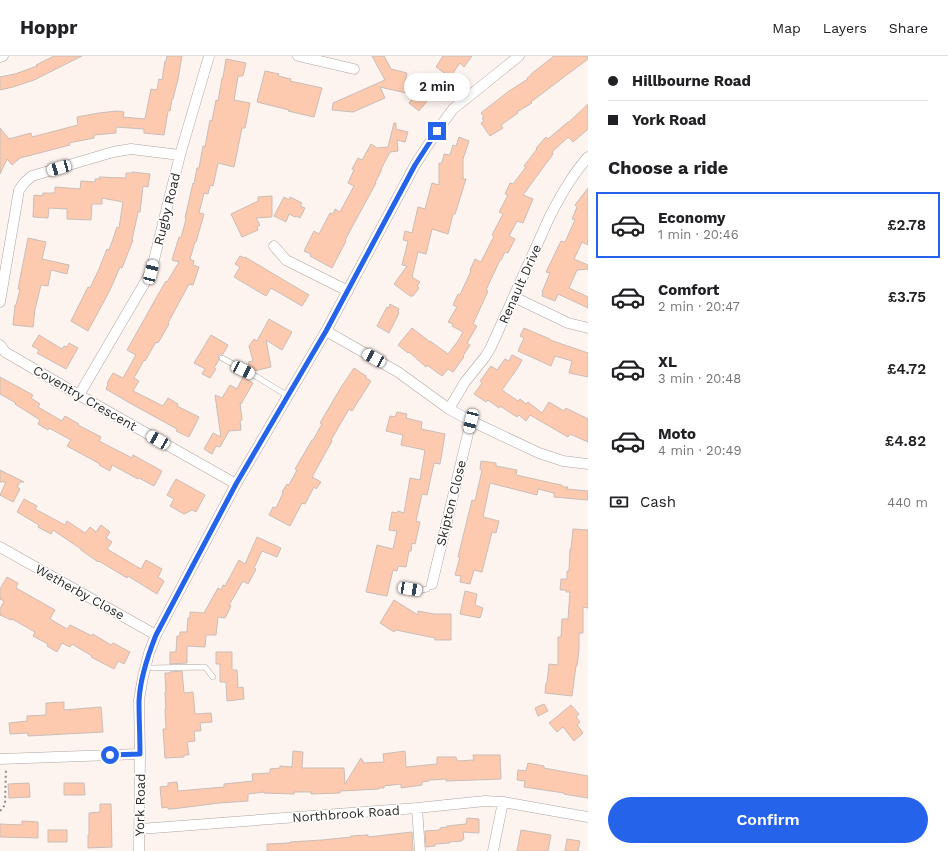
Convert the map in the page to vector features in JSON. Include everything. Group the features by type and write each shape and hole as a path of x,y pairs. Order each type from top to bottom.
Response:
{"street":[{"name":"Rugby Road","path":"79,395 151,272 180,155 210,56"},
{"path":"298,56 354,69"},
{"name":"York Road","path":"139,851 139,700 149,653 156,635 236,484 326,331 415,165 453,109 519,56"},
{"path":"0,302 20,190 25,182 32,176 113,152 131,149 180,155"},
{"name":"Renault Drive","path":"449,409 465,382 491,346 550,216 575,172 588,157"},
{"path":"274,246 286,260 348,290"},
{"path":"514,297 568,323 588,328"},
{"path":"326,331 398,372 449,409 471,421 539,453 563,461 588,464"},
{"name":"Coventry Crescent","path":"0,345 4,352 236,484"},
{"name":"Skipton Close","path":"432,584 471,421"},
{"name":"Wetherby Close","path":"3,545 156,635"},
{"path":"3,759 140,754"},
{"name":"Northbrook Road","path":"140,829 417,808 485,801 503,802 588,817"},
{"path":"494,851 503,802"},
{"path":"417,808 420,851"}],"lane":[{"path":"222,358 257,376 288,396"},
{"path":"402,588 418,591 427,589 432,584"},
{"path":"146,666 152,668 205,666 213,677"}],"path":[{"path":"0,811 5,805 3,759"}],"building":[{"path":"54,56 82,56 34,80 0,90 0,77 15,74 37,66 36,65"},
{"path":"167,56 182,56 170,111 168,111 164,135 144,133 144,129 116,127 116,133 94,135 94,138 69,143 70,145 20,158 12,165 7,159 0,174 0,128 9,139 31,133 32,137 78,125 77,117 99,113 117,111 124,112 123,117 145,119 151,89 157,90 159,79 162,80"},
{"path":"372,56 384,56 391,69 407,73 405,83 417,92 425,83 435,91 419,111 409,103 415,95 380,87 385,98 353,112 332,110 333,103 385,80"},
{"path":"443,56 472,56 464,67 460,63 450,77 436,67"},
{"path":"554,56 588,56 588,59 531,102 532,103 517,112 518,113 501,125 503,128 490,136 481,123 484,121 482,118 484,117 481,113 509,91 528,79 527,78 531,74"},
{"path":"226,59 246,63 243,76 238,76 234,100 250,103 245,128 242,128 234,167 218,163 213,186 210,185 208,194 204,193 199,213 204,214 190,259 194,261 193,265 199,267 193,285 189,284 158,343 156,342 134,378 139,381 133,391 163,406 168,398 178,404 177,406 199,417 189,437 176,431 177,429 106,389 107,383 113,373 123,378 136,355 127,350 166,281 167,282 179,262 172,260 179,237 181,238 197,168 199,168 203,146 205,147 210,120 212,121 216,100 218,101"},
{"path":"265,71 279,74 278,76 291,79 290,81 322,88 314,117 257,102"},
{"path":"588,104 588,129 573,142 568,137 552,152 553,154 523,195 533,199 523,223 517,221 509,236 515,239 508,253 505,252 500,260 486,290 488,291 473,324 477,326 467,343 470,345 463,356 464,357 453,372 448,369 442,376 427,365 426,367 409,352 408,353 398,345 412,328 448,354 463,332 448,322 457,307 453,305 458,294 460,295 475,259 481,262 494,236 492,235 503,214 499,212 508,195 505,194 510,183 513,184 526,167 524,166 537,149 536,148 546,137 548,139"},
{"path":"394,123 396,123 396,129 408,132 405,142 397,140 398,151 390,152 381,169 376,183 345,240 346,241 332,268 304,251 314,231 319,234 330,213 333,214 335,209 340,212 354,186 348,183 354,170 352,169 358,158 362,160 371,144 377,148 388,147"},
{"path":"459,137 469,141 463,159 463,179 466,179 455,214 453,214 448,234 432,229 426,254 418,252 412,277 420,282 417,286 419,288 413,296 410,296 394,284 407,266 402,265 408,241 403,240 405,231 412,233 418,207 425,209 432,183 439,185 439,163 442,163 444,154 450,155 453,145 456,146"},
{"path":"132,172 150,174 148,187 143,186 140,212 138,212 133,240 122,268 120,267 110,290 88,331 71,321 88,287 90,288 107,249 109,250 117,227 119,228 123,202 102,198 102,204 92,204 91,220 67,219 67,209 49,208 48,218 33,217 34,195 42,196 43,193 55,193 55,187 80,189 81,181 95,182 95,179 100,179 99,177 126,178 126,173"},
{"path":"588,188 588,245 582,242 574,259 588,265 588,269 577,270 569,288 588,297 588,308 558,294 555,301 542,296 542,292 550,273 546,272 561,241 565,242 575,220 572,219 577,207 575,205"},
{"path":"272,196 272,217 256,218 260,225 257,227 258,230 242,237 231,214 258,201 258,197"},
{"path":"284,197 289,200 290,197 302,203 300,206 305,208 300,218 289,214 286,222 274,216"},
{"path":"28,238 46,242 42,259 69,265 67,274 51,270 48,286 41,285 35,309 33,327 13,325 15,305 20,289 18,289"},
{"path":"240,256 245,257 309,295 302,306 271,288 266,296 234,277 240,267 235,264"},
{"path":"390,304 399,309 399,313 389,333 377,326"},
{"path":"269,319 292,332 282,350 266,340 271,367 254,371 250,368 248,362 253,361 249,346 254,339 257,341"},
{"path":"524,328 550,340 588,353 588,377 569,373 572,361 555,356 551,366 518,351 524,338 520,336"},
{"path":"39,335 62,349 64,346 67,347 69,343 78,348 66,369 37,353 39,350 32,346"},
{"path":"211,335 228,345 223,354 218,356 219,360 214,368 216,369 210,378 202,374 205,369 194,363"},
{"path":"512,355 522,360 502,390 518,401 520,399 526,404 528,402 542,413 549,402 564,411 566,408 588,419 588,442 570,434 568,437 530,415 526,421 519,415 517,417 500,406 499,408 488,400 486,402 474,394 482,383 480,381 491,366 497,370 505,359 509,361"},
{"path":"354,368 371,381 352,411 349,409 331,440 332,441 312,477 321,482 316,489 314,487 305,504 302,503 290,526 269,515 273,507 276,508 283,493 282,492 287,484 289,485 297,470 295,469 322,424 320,423"},
{"path":"0,377 33,395 31,398 40,404 38,407 62,421 65,416 79,424 78,425 101,437 99,441 132,458 133,455 162,471 154,486 112,465 110,471 67,446 71,440 38,424 40,420 0,394"},
{"path":"243,377 253,383 241,404 240,403 242,420 240,421 241,430 229,431 220,447 216,446 212,454 204,449 213,433 221,437 215,395 222,398 230,385 237,389"},
{"path":"397,412 407,414 406,418 422,422 421,429 445,434 440,464 434,463 427,495 422,494 416,521 420,522 415,544 412,543 406,567 398,566 397,571 393,570 387,596 366,592 377,545 393,549 397,531 389,530 392,512 397,513 398,511 404,513 410,478 420,480 425,450 401,445 403,435 386,431 390,416 395,417"},
{"path":"481,461 496,463 496,466 517,470 516,475 561,485 563,487 568,487 567,489 588,491 588,500 554,497 554,493 538,489 537,495 490,483 483,517 499,521 496,533 492,532 482,572 474,570 470,584 460,582 461,576 455,575 472,500 475,501 482,470 480,469"},
{"path":"0,470 24,482 20,482 17,487 20,489 13,502 0,495 6,482 0,482"},
{"path":"176,479 205,495 196,512 192,510 184,514 170,506 174,499 167,495"},
{"path":"24,499 37,506 35,509 65,525 67,521 85,533 90,527 96,532 101,525 110,532 106,538 112,542 107,549 141,569 146,560 162,569 158,577 164,581 157,594 128,576 127,578 99,561 98,562 53,530 51,534 17,512"},
{"path":"573,529 588,530 588,608 583,607 583,633 579,633 579,649 572,696 545,693 549,664 558,665 558,637 561,637 562,619 568,619 570,592 560,590 561,579 567,579 567,571 569,571"},
{"path":"257,537 281,548 277,557 262,551 254,568 256,569 248,584 243,581 229,605 231,606 225,618 218,617 216,635 206,635 205,647 187,646 187,663 170,664 170,652 176,652 177,636 180,636 180,632 187,632 190,612 204,613 218,588 221,590 223,585 225,586 239,560 245,564"},
{"path":"7,577 18,583 16,588 55,610 50,619 67,629 70,625 92,636 93,634 111,645 113,643 130,652 124,664 118,661 114,669 91,657 92,656 72,644 70,647 62,643 57,652 47,646 48,644 33,636 35,632 12,619 11,620 0,615 0,609 4,601 0,599 0,589"},
{"path":"465,591 477,594 475,605 483,608 480,618 460,614"},
{"path":"394,600 418,615 418,611 434,614 451,614 451,640 435,640 435,638 396,630 394,632 380,623"},
{"path":"216,652 232,652 232,670 237,670 238,688 243,687 244,699 227,701 226,682 220,682 220,664 216,664"},
{"path":"182,671 184,693 193,692 195,714 211,713 212,722 200,723 201,731 194,731 195,741 187,742 189,755 184,755 184,757 165,758 163,729 166,729 165,673"},
{"path":"64,702 64,710 101,707 103,732 28,736 28,733 10,734 9,723 27,721 27,716 46,715 46,703"},
{"path":"544,704 548,711 538,716 535,708"},
{"path":"571,705 579,714 576,717 580,722 577,725 583,733 574,741 563,727 557,732 549,723"},
{"path":"293,751 303,752 302,768 344,768 345,784 361,758 364,763 384,762 383,754 405,751 406,767 437,764 437,757 456,757 457,761 474,760 473,755 500,755 501,779 446,781 446,779 429,780 422,782 422,785 401,788 401,784 384,786 384,788 379,789 340,791 340,793 311,794 311,792 294,792 294,794 264,792 248,794 248,801 172,809 168,809 168,807 162,808 160,787 168,786 168,783 177,782 178,791 224,787 224,784 253,781 252,774 270,773 270,769 280,768 280,766 292,767"},
{"path":"528,763 544,766 544,768 588,776 588,798 524,787 525,781 517,780 518,770 526,771"},
{"path":"29,783 30,797 9,798 8,784"},
{"path":"64,783 84,783 85,795 64,795"},
{"path":"100,804 111,804 112,847 88,848 89,813 100,812"},
{"path":"467,818 479,819 479,833 463,832 464,839 462,839 462,841 435,844 435,846 426,847 425,831 440,830 440,828 447,826 466,824"},
{"path":"22,821 38,822 38,838 0,837 0,824 22,825"},
{"path":"48,830 67,830 67,842 48,842"},
{"path":"521,830 551,835 548,851 517,851"},
{"path":"412,832 413,851 267,851 267,844 322,840 351,836 368,835 368,837"},
{"path":"567,839 580,841 578,851 565,851"}],"route":[{"path":"110,755 140,754 139,700 149,653 156,635 236,484 326,331 415,165 437,131"}]}
